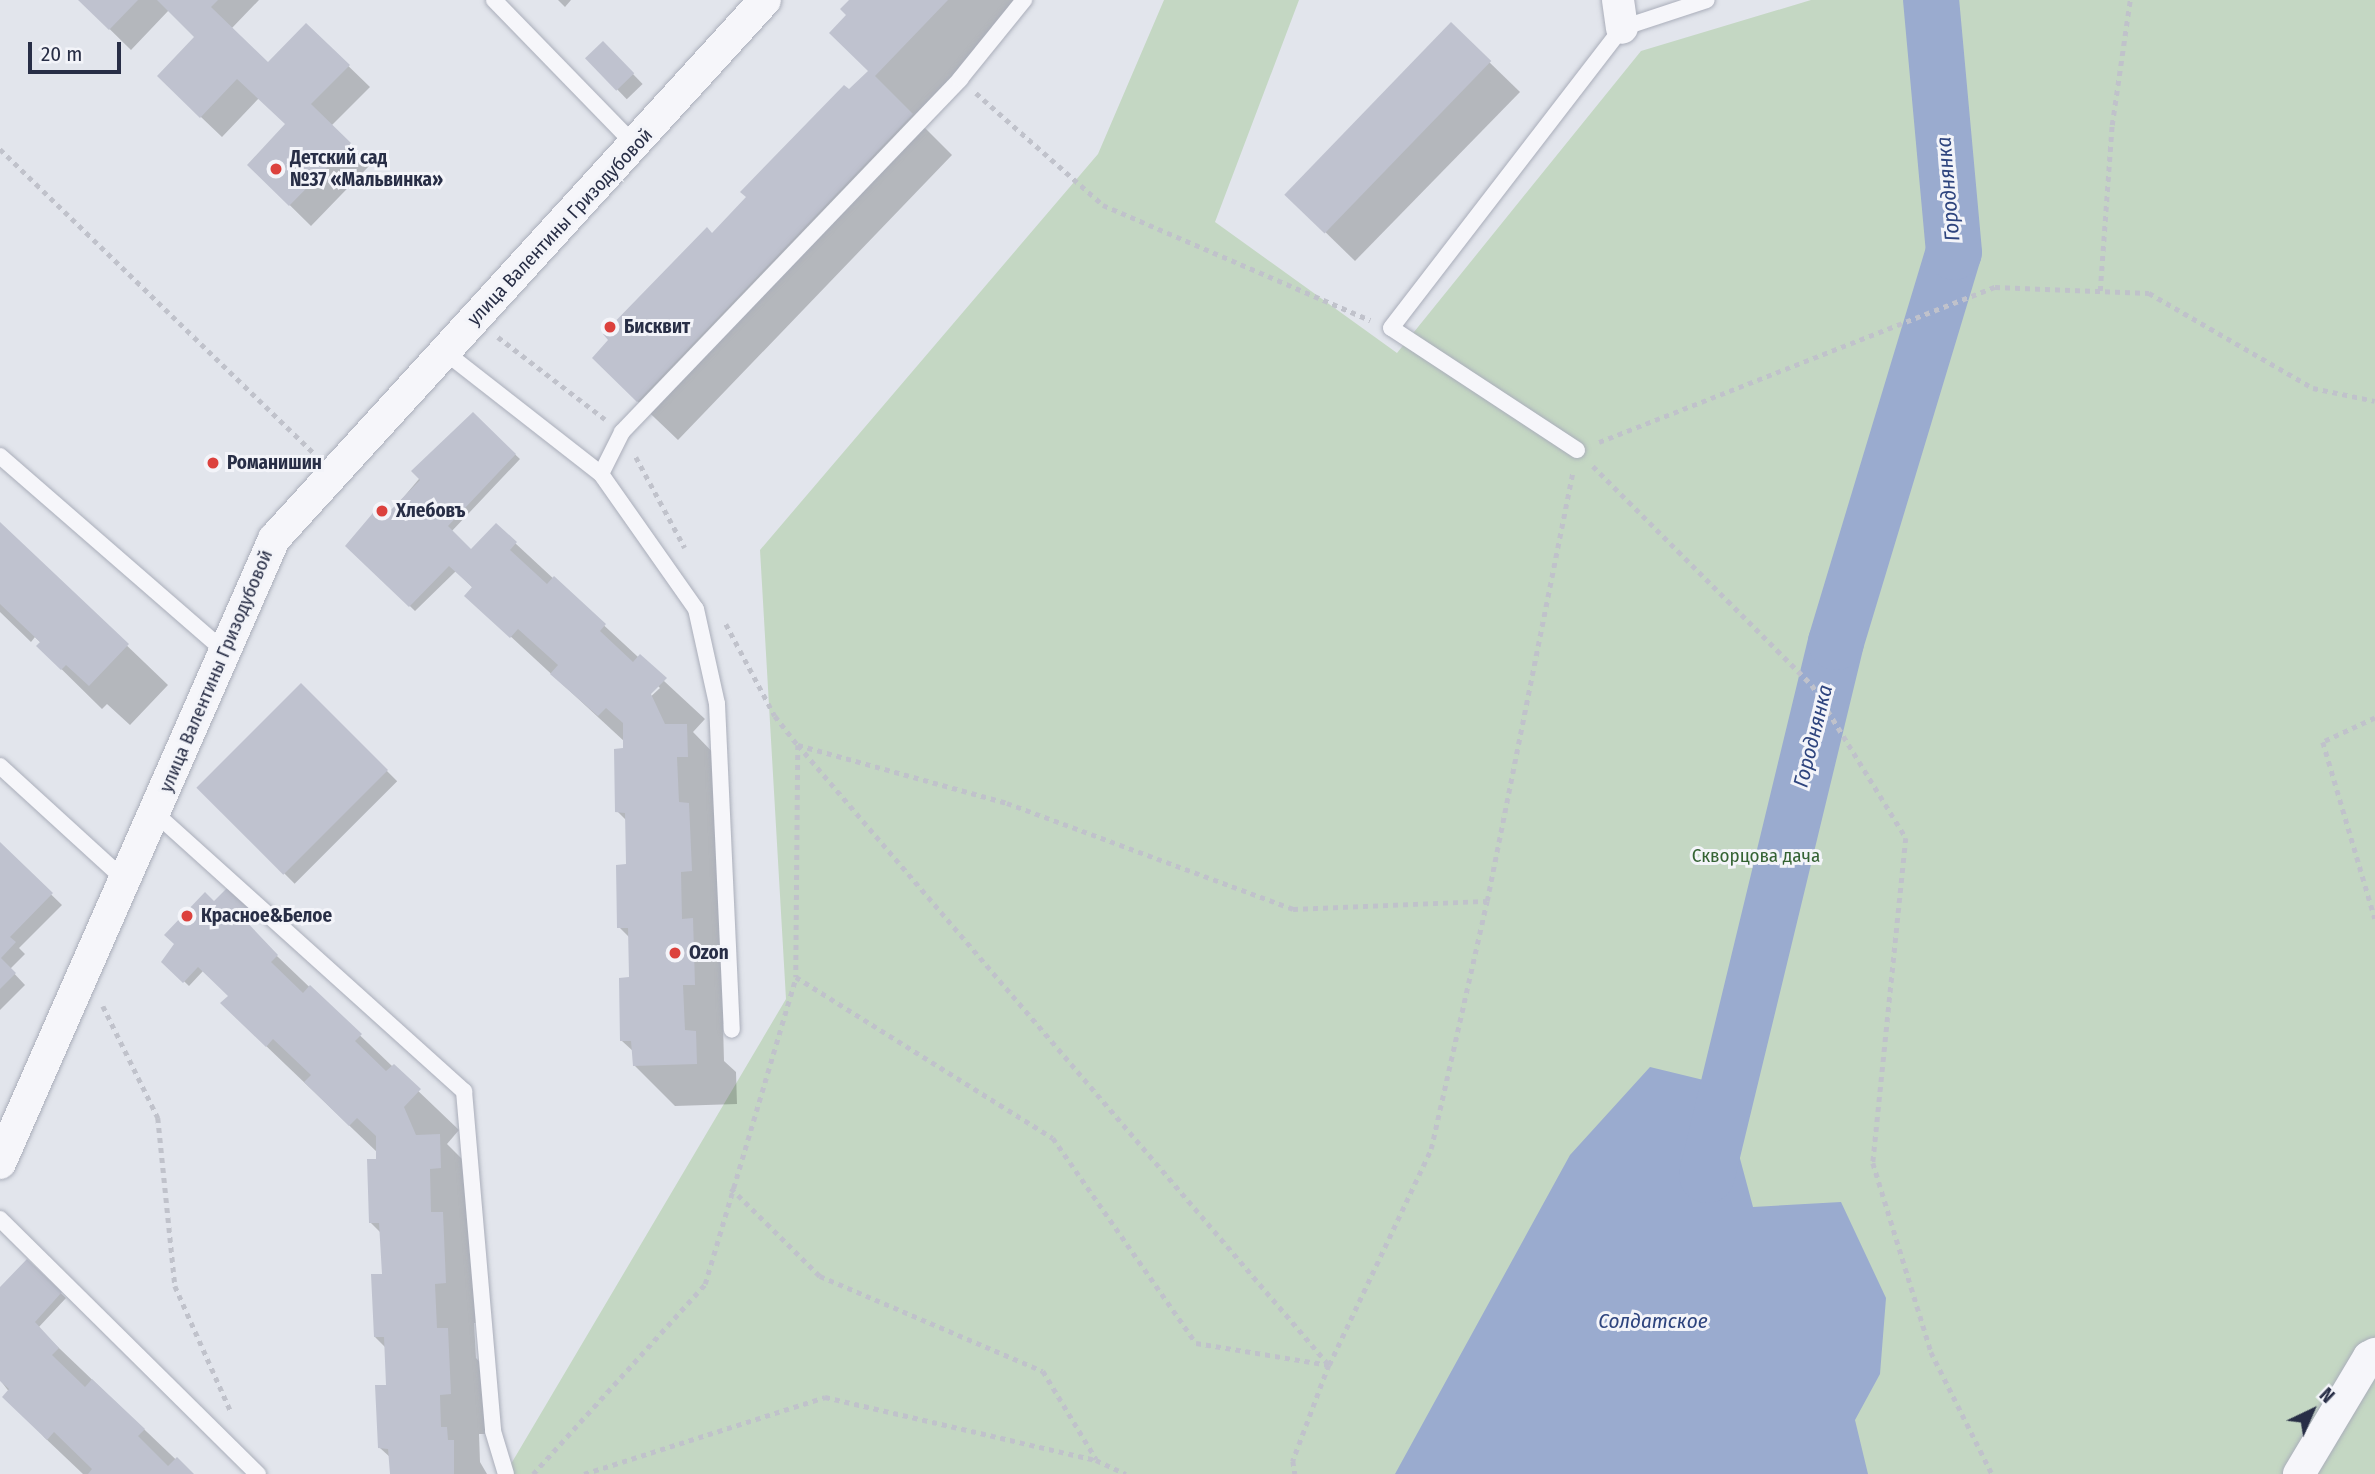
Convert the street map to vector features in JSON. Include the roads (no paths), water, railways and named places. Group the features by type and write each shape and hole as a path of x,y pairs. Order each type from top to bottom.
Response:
{"street":[{"name":"улица Валентины Гризодубовой","path":"0,1163 227,653 274,539 636,146 753,4"},
{"path":"2299,1474 2369,1356 2375,1354"}],"lane":[{"path":"494,0 636,146"},
{"path":"601,474 622,432 960,79 1024,0"},
{"path":"1577,450 1391,328 1620,14 1707,0"},
{"path":"445,352 601,474 696,610 717,704 732,1030"},
{"path":"0,456 227,653"},
{"path":"0,766 125,880"},
{"path":"155,813 464,1091 493,1431 506,1474"},
{"path":"0,1219 258,1474"}],"water":[{"name":"Солдатское","path":"1650,1067 1720,1084 1753,1207 1841,1202 1886,1298 1880,1374 1855,1420 1868,1474 1395,1474 1570,1155"}],"waterway":[{"name":"Городнянка","path":"1707,1175 1836,642 1954,252 1931,0"}],"place":[{"name":"Детский сад №37 «Мальвинка»","path":"276,169"},
{"name":"Бисквит","path":"610,327"},
{"name":"Романишин","path":"213,463"},
{"name":"Хлебовъ","path":"382,511"},
{"name":"Красное&Белое","path":"187,916"},
{"name":"Ozon","path":"675,953"}],"park label":[{"name":"Скворцова дача","path":"1756,856"}]}
